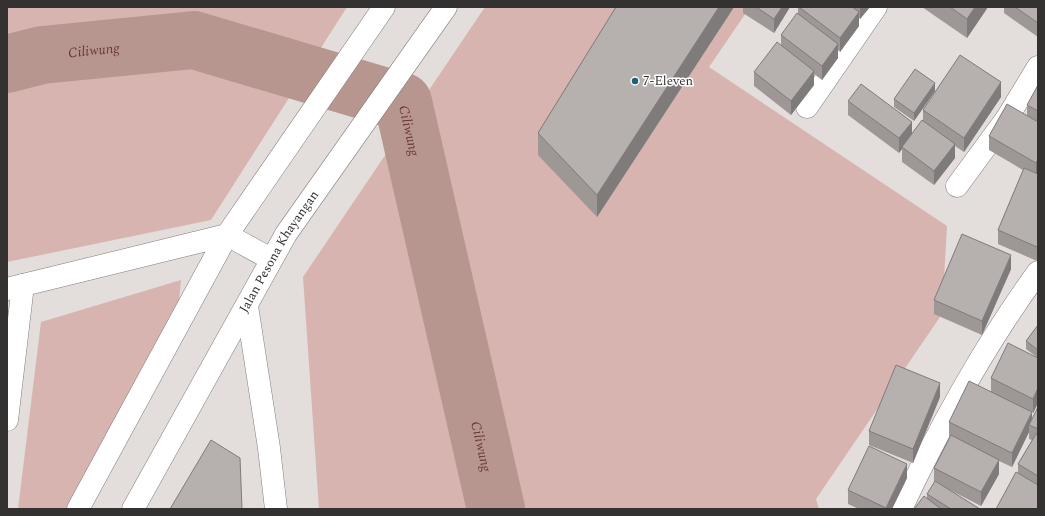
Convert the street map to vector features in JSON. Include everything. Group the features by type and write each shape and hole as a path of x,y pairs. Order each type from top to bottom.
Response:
{"street":[{"path":"78,509 227,235 384,7"},
{"name":"Jalan Pesona Khayangan","path":"133,509 286,234 446,7"},
{"path":"806,106 876,7"},
{"path":"957,186 1007,118 1038,67"},
{"path":"7,420 15,287 227,235 271,259"},
{"path":"901,509 920,469 977,363 1038,272"},
{"path":"247,306 269,448 276,509"}],"shaded area":[{"path":"7,7 347,7 211,220 7,262"},
{"path":"485,7 750,7 709,67 947,226 942,314 816,499 819,509 319,509 303,277"},
{"path":"181,280 178,310 70,509 18,509 41,322"}],"building":[{"name":"7-Eleven","path":"616,7 719,7 597,195 538,133"},
{"path":"756,7 782,7 774,19"},
{"path":"799,7 852,7 859,12 840,38"},
{"path":"950,7 975,7 967,19"},
{"path":"1015,7 1038,7 1038,23"},
{"path":"797,13 838,44 822,66 781,35"},
{"path":"777,42 814,71 791,101 754,72"},
{"path":"960,55 1001,82 964,138 923,110"},
{"path":"915,69 935,83 914,113 894,99"},
{"path":"861,84 912,122 899,138 848,101"},
{"path":"1038,85 1038,111 1027,105"},
{"path":"1007,104 1038,122 1038,159 1036,163 989,136"},
{"path":"922,120 955,144 934,171 902,147"},
{"path":"1024,168 1038,174 1037,247 998,230"},
{"path":"962,234 1011,255 982,321 934,300"},
{"path":"1038,325 1038,350 1026,341"},
{"path":"1008,343 1038,358 1038,388 1033,399 991,378"},
{"path":"896,365 940,383 913,449 869,431"},
{"path":"969,381 1032,412 1012,453 949,422"},
{"path":"1038,407 1038,429 1029,425"},
{"path":"1036,434 1038,435 1038,476 1018,464"},
{"path":"951,435 999,460 981,492 934,468"},
{"path":"211,440 240,458 242,509 170,509"},
{"path":"869,446 907,464 886,508 848,490"},
{"path":"1016,472 1038,485 1038,509 996,509"},
{"path":"935,481 980,509 951,509 927,494"},
{"path":"924,496 941,509 914,509"}],"waterway":[{"name":"Ciliwung","path":"7,64 42,55 194,40 403,102 496,509"}],"place":[{"name":"7-Eleven","path":"635,81"}]}
